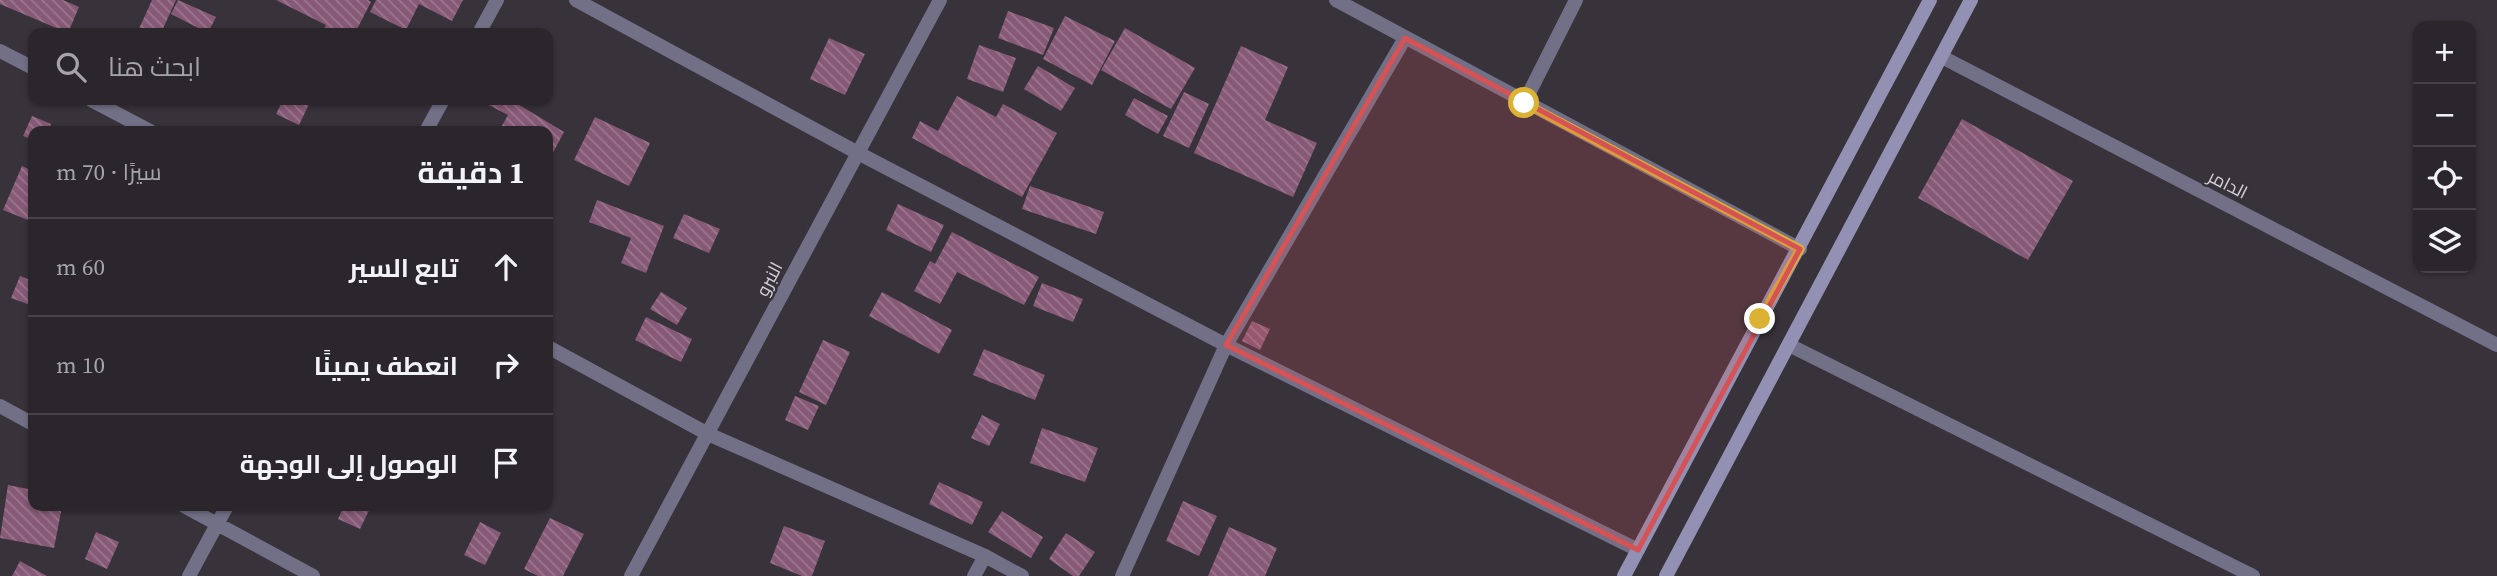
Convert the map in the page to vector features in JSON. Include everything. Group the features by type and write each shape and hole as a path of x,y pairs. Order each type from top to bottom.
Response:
{"street":[{"path":"482,28 497,0"},
{"path":"576,0 858,153 1226,345 1638,550"},
{"name":"النبرو","path":"631,576 940,0"},
{"path":"1336,0 1800,249"},
{"path":"1524,103 1576,0"},
{"path":"1624,576 1930,0"},
{"path":"1666,576 1971,0"},
{"path":"1122,576 1226,345 1405,38"},
{"path":"0,51 28,65"},
{"name":"الدامر","path":"1942,57 2497,345"},
{"path":"101,105 140,126"},
{"path":"429,126 440,105"},
{"path":"1789,345 2253,576"},
{"path":"553,350 708,434 985,556 1022,576"},
{"path":"0,405 28,421"},
{"path":"193,511 313,576"},
{"path":"189,576 224,511"},
{"path":"974,576 985,556"}],"highlighted area":[{"path":"1405,38 1800,249 1638,550 1226,345"}],"building":[{"path":"0,0 63,0 79,7 70,28 56,28 0,4"},
{"path":"152,0 176,0 163,28 139,28"},
{"path":"178,0 216,17 210,28 198,28 171,14"},
{"path":"276,0 371,2 358,28 324,28 326,25"},
{"path":"376,0 463,0 452,21 419,4 407,28 370,12"},
{"path":"1008,11 1054,28 1043,55 998,38"},
{"path":"1065,16 1115,41 1092,85 1043,59"},
{"path":"1125,28 1195,68 1171,109 1101,70"},
{"path":"829,38 865,54 845,95 810,79"},
{"path":"979,45 1016,58 1003,92 967,79"},
{"path":"1241,46 1288,67 1265,120 1317,143 1293,197 1194,153"},
{"path":"1038,66 1075,88 1061,111 1024,89"},
{"path":"1184,92 1209,104 1189,148 1163,136"},
{"path":"957,96 996,117 1003,104 1057,133 1022,197 912,138 920,121 938,131"},
{"path":"1134,98 1168,116 1158,134 1125,115"},
{"path":"280,105 309,105 299,125 276,114"},
{"path":"489,105 519,105 564,132 553,153 553,126 502,126 508,115"},
{"path":"32,116 51,124 28,126 28,138 23,136"},
{"path":"595,117 650,143 629,186 574,160"},
{"path":"1962,119 2073,181 2028,260 1918,198"},
{"path":"22,166 28,169 28,220 3,210"},
{"path":"1030,186 1104,212 1096,234 1022,209"},
{"path":"597,200 664,226 646,273 621,263 631,238 589,222"},
{"path":"898,204 944,225 931,252 886,230"},
{"path":"684,214 720,229 709,253 673,238"},
{"path":"952,232 1039,277 1024,305 957,272 940,304 914,291 930,261 935,264"},
{"path":"20,276 28,279 28,304 11,298"},
{"path":"1042,283 1083,299 1073,322 1033,306"},
{"path":"661,292 687,308 677,325 650,309"},
{"path":"882,292 952,330 939,354 869,316"},
{"path":"646,317 692,339 681,362 635,340"},
{"path":"1252,321 1270,329 1260,350 1242,341"},
{"path":"823,340 850,352 826,405 799,392"},
{"path":"984,349 1045,375 1035,400 973,375"},
{"path":"795,396 819,406 808,430 785,420"},
{"path":"982,415 1000,424 989,446 971,438"},
{"path":"1042,428 1098,448 1085,482 1030,463"},
{"path":"939,482 983,502 972,525 929,504"},
{"path":"8,485 28,489 28,511 61,511 54,548 0,538"},
{"path":"1183,501 1217,516 1199,556 1166,541"},
{"path":"342,511 369,511 360,529 338,519"},
{"path":"1002,511 1043,537 1031,558 988,532"},
{"path":"550,518 584,534 563,576 538,576 524,569"},
{"path":"480,522 501,533 485,565 464,555"},
{"path":"784,526 825,541 812,576 802,576 770,563"},
{"path":"1229,527 1277,548 1265,576 1208,576"},
{"path":"96,532 119,542 107,569 85,559"},
{"path":"1066,533 1095,552 1079,576 1073,576 1049,559"},
{"path":"20,561 47,576 12,576"}],"route":[{"path":"1524,103 1800,249 1760,319"}]}
